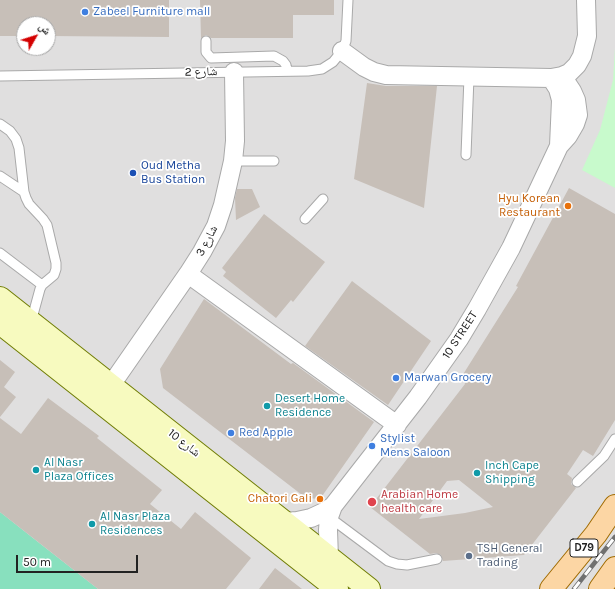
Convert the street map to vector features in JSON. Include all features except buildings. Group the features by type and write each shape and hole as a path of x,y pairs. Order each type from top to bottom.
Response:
{"main road":[{"name":"شارع 10","path":"0,298 369,589"},
{"name":"شارع 10","path":"0,323 337,589"},
{"name":"D79","path":"552,589 596,534 615,506"},
{"path":"539,589 596,534"},
{"path":"600,589 615,568"}],"street":[{"path":"342,51 364,67 374,72 386,75 556,77 569,73 577,65 582,56 587,36 586,0"},
{"name":"شارع 3","path":"111,385 188,274 216,226 224,205 234,161 234,72"},
{"name":"10 STREET","path":"331,512 418,397 455,345 495,278 514,242 559,146 568,136 578,115 576,100 572,90 556,77"},
{"path":"188,274 397,425"},
{"path":"283,522 297,521 311,518 324,512 331,512 328,530 329,558"}],"lane":[{"path":"342,51 346,41 348,0"},
{"path":"206,41 206,52 211,58 274,56 283,61 286,65 287,71"},
{"name":"شارع 2","path":"0,76 308,71 322,69 333,62 342,51"},
{"path":"466,155 470,77"},
{"path":"0,124 10,131 16,139 19,148 24,192 29,204 47,225 56,263 54,275 42,285 38,293 31,322"},
{"path":"234,161 274,161"},
{"path":"0,176 24,192"},
{"path":"305,219 323,199"},
{"path":"0,253 42,285"},
{"path":"577,482 604,456 615,439"},
{"path":"331,512 388,561 407,565 437,559"}],"shaded area":[{"path":"0,0 615,0 615,589 0,589"}],"green space":[{"path":"615,48 615,188 582,170 600,130 613,80"},
{"path":"0,512 38,542 98,589 0,589"}],"railway":[{"path":"574,589 615,537"}],"place":[{"name":"Zabeel Furniture mall","path":"85,12"},
{"name":"Oud Metha Bus Station","path":"133,173"},
{"name":"Hyu Korean Restaurant","path":"568,206"},
{"name":"Marwan Grocery","path":"396,378"},
{"name":"Desert Home Residence","path":"267,406"},
{"name":"Red Apple","path":"231,433"},
{"name":"Stylist Mens Saloon","path":"372,446"},
{"name":"Al Nasr Plaza Offices","path":"36,470"},
{"name":"Inch Cape Shipping","path":"477,473"},
{"name":"Chatori Gali","path":"320,499"},
{"name":"Arabian Home health care","path":"372,502"},
{"name":"Al Nasr Plaza Residences","path":"92,524"},
{"name":"TSH General Trading","path":"469,556"}]}
